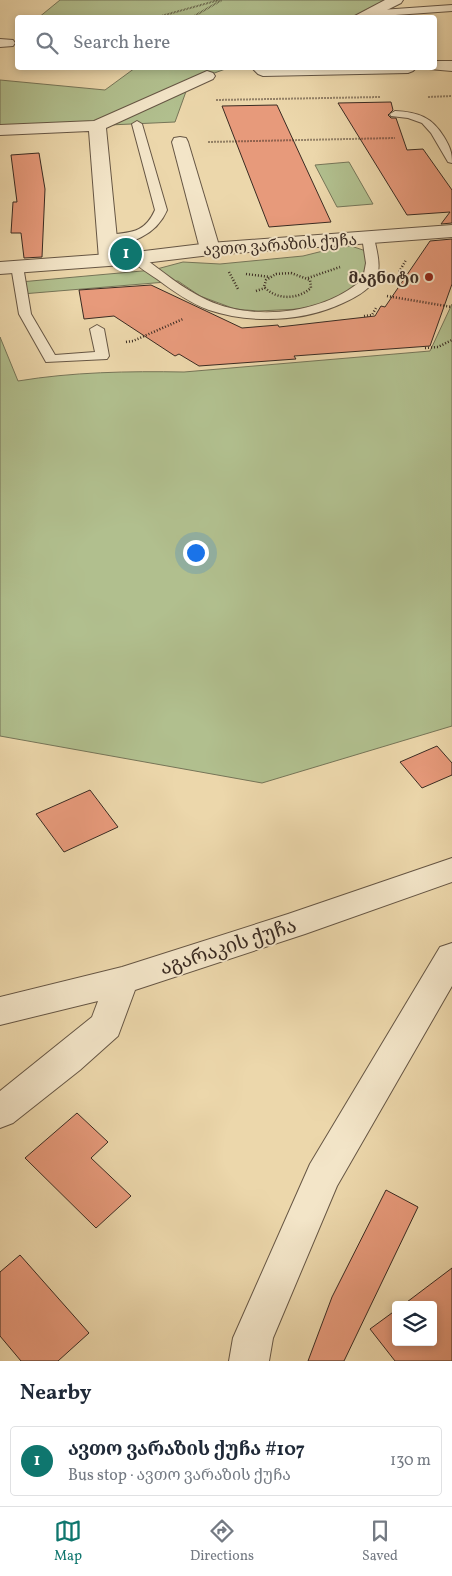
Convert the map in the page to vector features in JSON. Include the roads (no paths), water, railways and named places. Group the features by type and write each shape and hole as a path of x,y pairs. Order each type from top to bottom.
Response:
{"street":[{"path":"364,15 396,0"},
{"path":"437,66 452,66"},
{"path":"262,70 300,70"},
{"path":"0,130 97,126 207,76"},
{"path":"97,126 109,259"},
{"path":"180,142 210,248"},
{"name":"ავთო ვარაზის ქუჩა","path":"9,267 136,258 210,248 452,231"},
{"name":"აგარაკის ქუჩა","path":"0,1011 122,981 294,925 452,870"},
{"path":"249,1361 253,1338 323,1176 452,956"},
{"path":"0,1112 106,1026 122,981"}],"lane":[{"path":"373,15 452,8"},
{"path":"437,17 452,16"},
{"path":"395,114 410,114 430,122 436,129 437,137 452,160"},
{"path":"107,239 120,238 146,231 157,222 161,210 137,124"},
{"path":"437,137 452,136"},
{"path":"136,258 185,292 212,307 237,313 272,315 330,305 352,294 370,279 372,267 368,237"},
{"path":"9,267 25,314 52,359 102,356 97,329"}],"place":[{"name":"ავთო ვარაზის ქუჩა #107","path":"126,254"},
{"name":"მაგნიტი","path":"429,277"}]}
